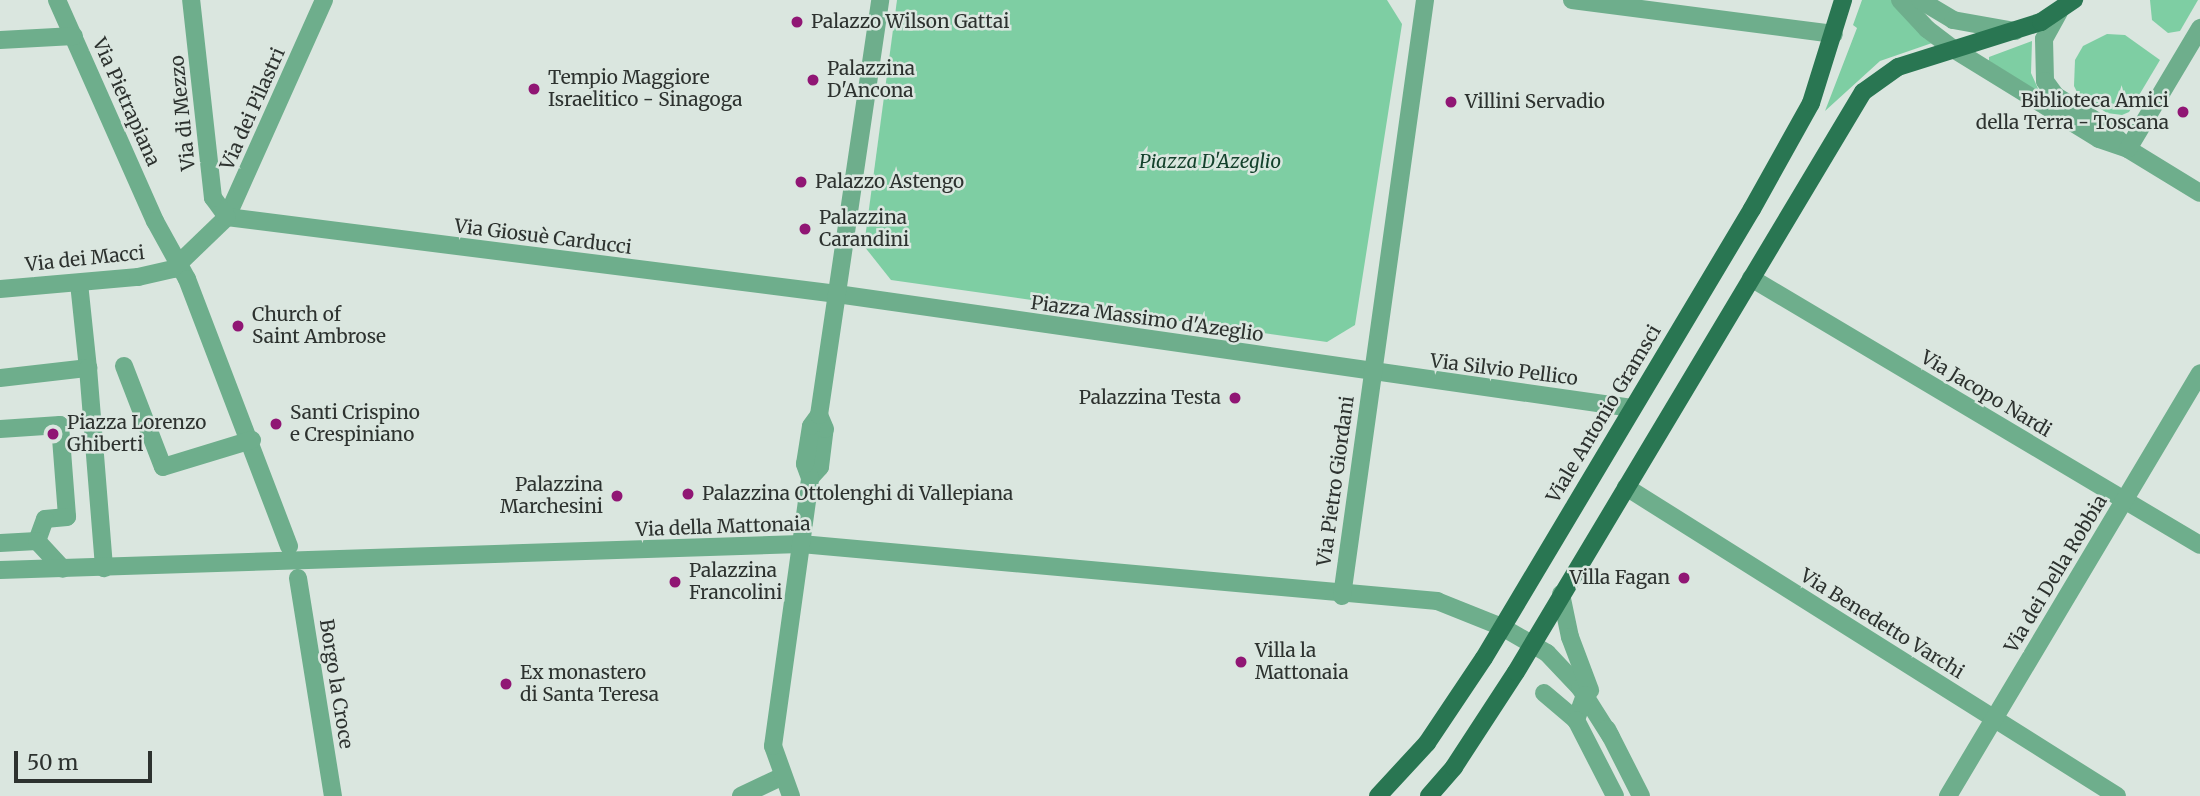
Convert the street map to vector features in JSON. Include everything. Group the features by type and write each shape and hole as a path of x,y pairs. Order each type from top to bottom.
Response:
{"main road":[{"name":"Viale Antonio Gramsci","path":"1378,796 1427,743 1502,627 1801,121 1834,34 1843,0"},
{"path":"1429,796 1454,767 1533,643 1857,100 1877,78 1898,66 2017,31 2059,12 2074,0"}],"street":[{"name":"Via Pietrapiana","path":"57,0 155,221 180,271"},
{"name":"Via di Mezzo","path":"191,0 213,198 227,217"},
{"name":"Via dei Pilastri","path":"180,271 227,217 324,0"},
{"path":"790,796 774,759 810,478 805,464 811,426 819,415 880,0"},
{"path":"1372,373 1425,0"},
{"path":"1572,0 1834,34"},
{"path":"1900,0 1920,23 1955,50 2099,139 2128,149 2200,193"},
{"path":"1920,0 1953,20 2017,31"},
{"path":"2059,12 2044,39 2045,81 2056,96 2106,127 2128,149"},
{"path":"2128,149 2200,28"},
{"path":"0,40 74,36"},
{"name":"Via Giosuè Carducci","path":"227,217 245,222 837,294"},
{"path":"180,271 252,440 289,546"},
{"name":"Via dei Macci","path":"0,289 180,271"},
{"name":"Via Jacopo Nardi","path":"1751,278 2200,545"},
{"path":"0,569 104,568 79,283"},
{"name":"Piazza Massimo d'Azeglio","path":"837,294 1372,373"},
{"path":"124,366 163,467 252,440"},
{"path":"0,378 88,368"},
{"name":"Via Silvio Pellico","path":"1372,373 1632,408"},
{"name":"Via Pietro Giordani","path":"1342,596 1372,373"},
{"name":"Via dei Della Robbia","path":"1948,796 2200,373"},
{"path":"0,429 60,425 67,522 45,519 37,541"},
{"name":"Via Benedetto Varchi","path":"1626,487 2117,796"},
{"path":"37,541 63,569"},
{"path":"0,543 37,541"},
{"name":"Via della Mattonaia","path":"104,568 801,544 1342,596 1437,601 1502,627 1533,643 1555,660 1585,695 1611,737"},
{"name":"Borgo la Croce","path":"298,578 333,796"},
{"path":"1560,594 1580,667 1641,796"},
{"path":"1544,693 1576,720 1615,796"},
{"path":"1576,720 1585,695"},
{"path":"741,796 781,776"}],"green space":[{"name":"Piazza D'Azeglio","path":"897,0 1387,0 1402,24 1355,325 1327,342 891,280 864,246"},
{"path":"1862,0 1893,0 1935,42 1880,61 1825,111 1857,28 1853,25"},
{"path":"2150,0 2198,0 2180,31 2168,33 2152,20"},
{"path":"2107,34 2125,35 2160,60 2129,112 2122,115 2107,113 2078,94 2074,86 2075,60 2083,46"},
{"path":"2032,41 2031,73 2040,93 1989,61 1989,57"}],"place":[{"name":"Palazzo Wilson Gattai","path":"797,22"},
{"name":"Palazzina D'Ancona","path":"813,80"},
{"name":"Tempio Maggiore Israelitico - Sinagoga","path":"534,89"},
{"name":"Villini Servadio","path":"1451,102"},
{"name":"Biblioteca Amici della Terra - Toscana","path":"2183,112"},
{"name":"Palazzo Astengo","path":"801,182"},
{"name":"Palazzina Carandini","path":"805,229"},
{"name":"Church of Saint Ambrose","path":"238,326"},
{"name":"Palazzina Testa","path":"1235,398"},
{"name":"Santi Crispino e Crespiniano","path":"276,424"},
{"name":"Piazza Lorenzo Ghiberti","path":"53,434"},
{"name":"Palazzina Ottolenghi di Vallepiana","path":"688,494"},
{"name":"Palazzina Marchesini","path":"617,496"},
{"name":"Villa Fagan","path":"1684,578"},
{"name":"Palazzina Francolini","path":"675,582"},
{"name":"Villa la Mattonaia","path":"1241,662"},
{"name":"Ex monastero di Santa Teresa","path":"506,684"}]}
